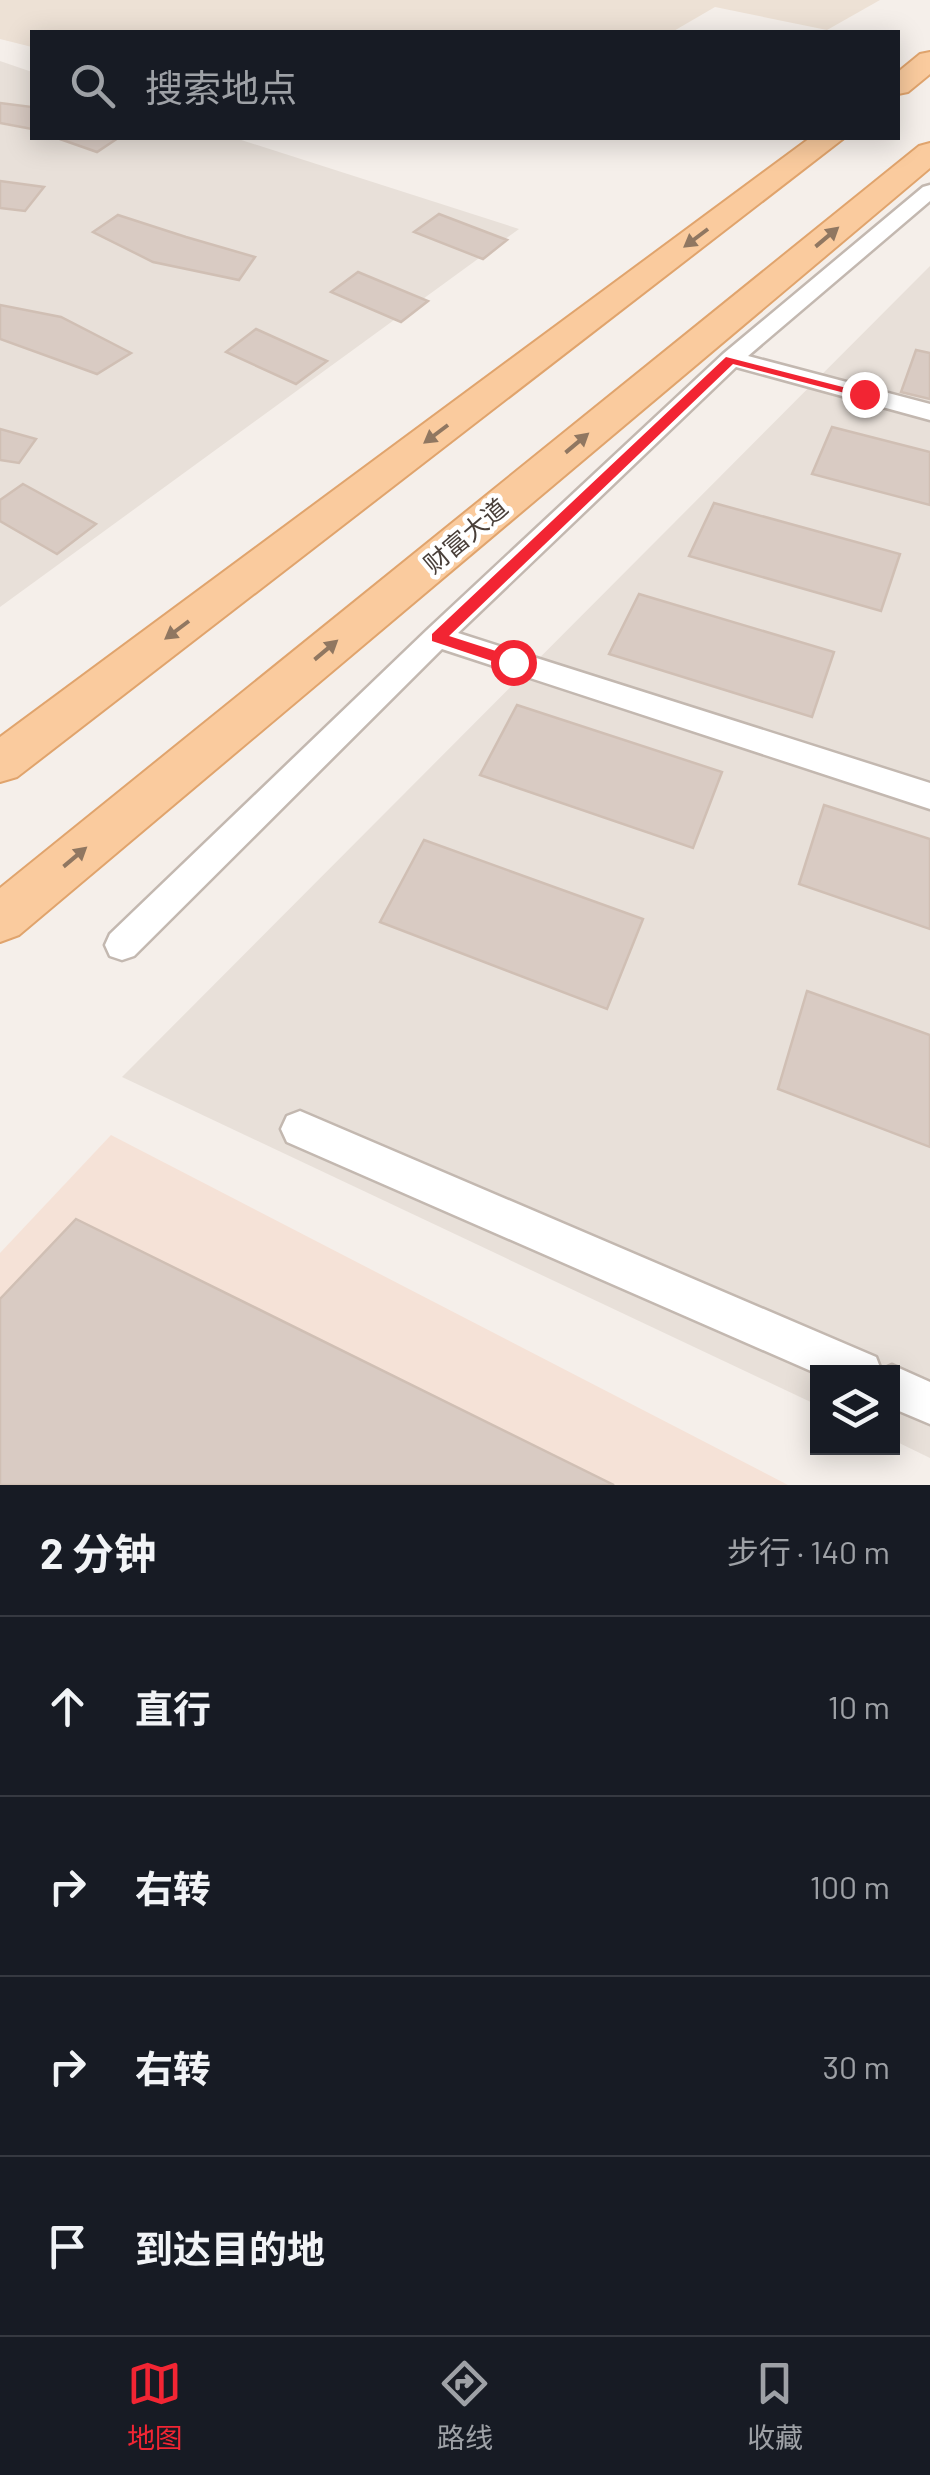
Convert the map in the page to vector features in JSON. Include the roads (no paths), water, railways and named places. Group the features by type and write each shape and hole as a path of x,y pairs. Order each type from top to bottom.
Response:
{"main road":[{"path":"900,84 930,60"},
{"path":"0,763 826,140"},
{"name":"财富大道","path":"0,919 930,152"}],"street":[{"path":"122,945 731,359 930,191"},
{"path":"731,359 930,412"},
{"path":"437,638 930,796"},
{"path":"300,1129 845,1365"},
{"path":"900,1389 930,1402"}]}
